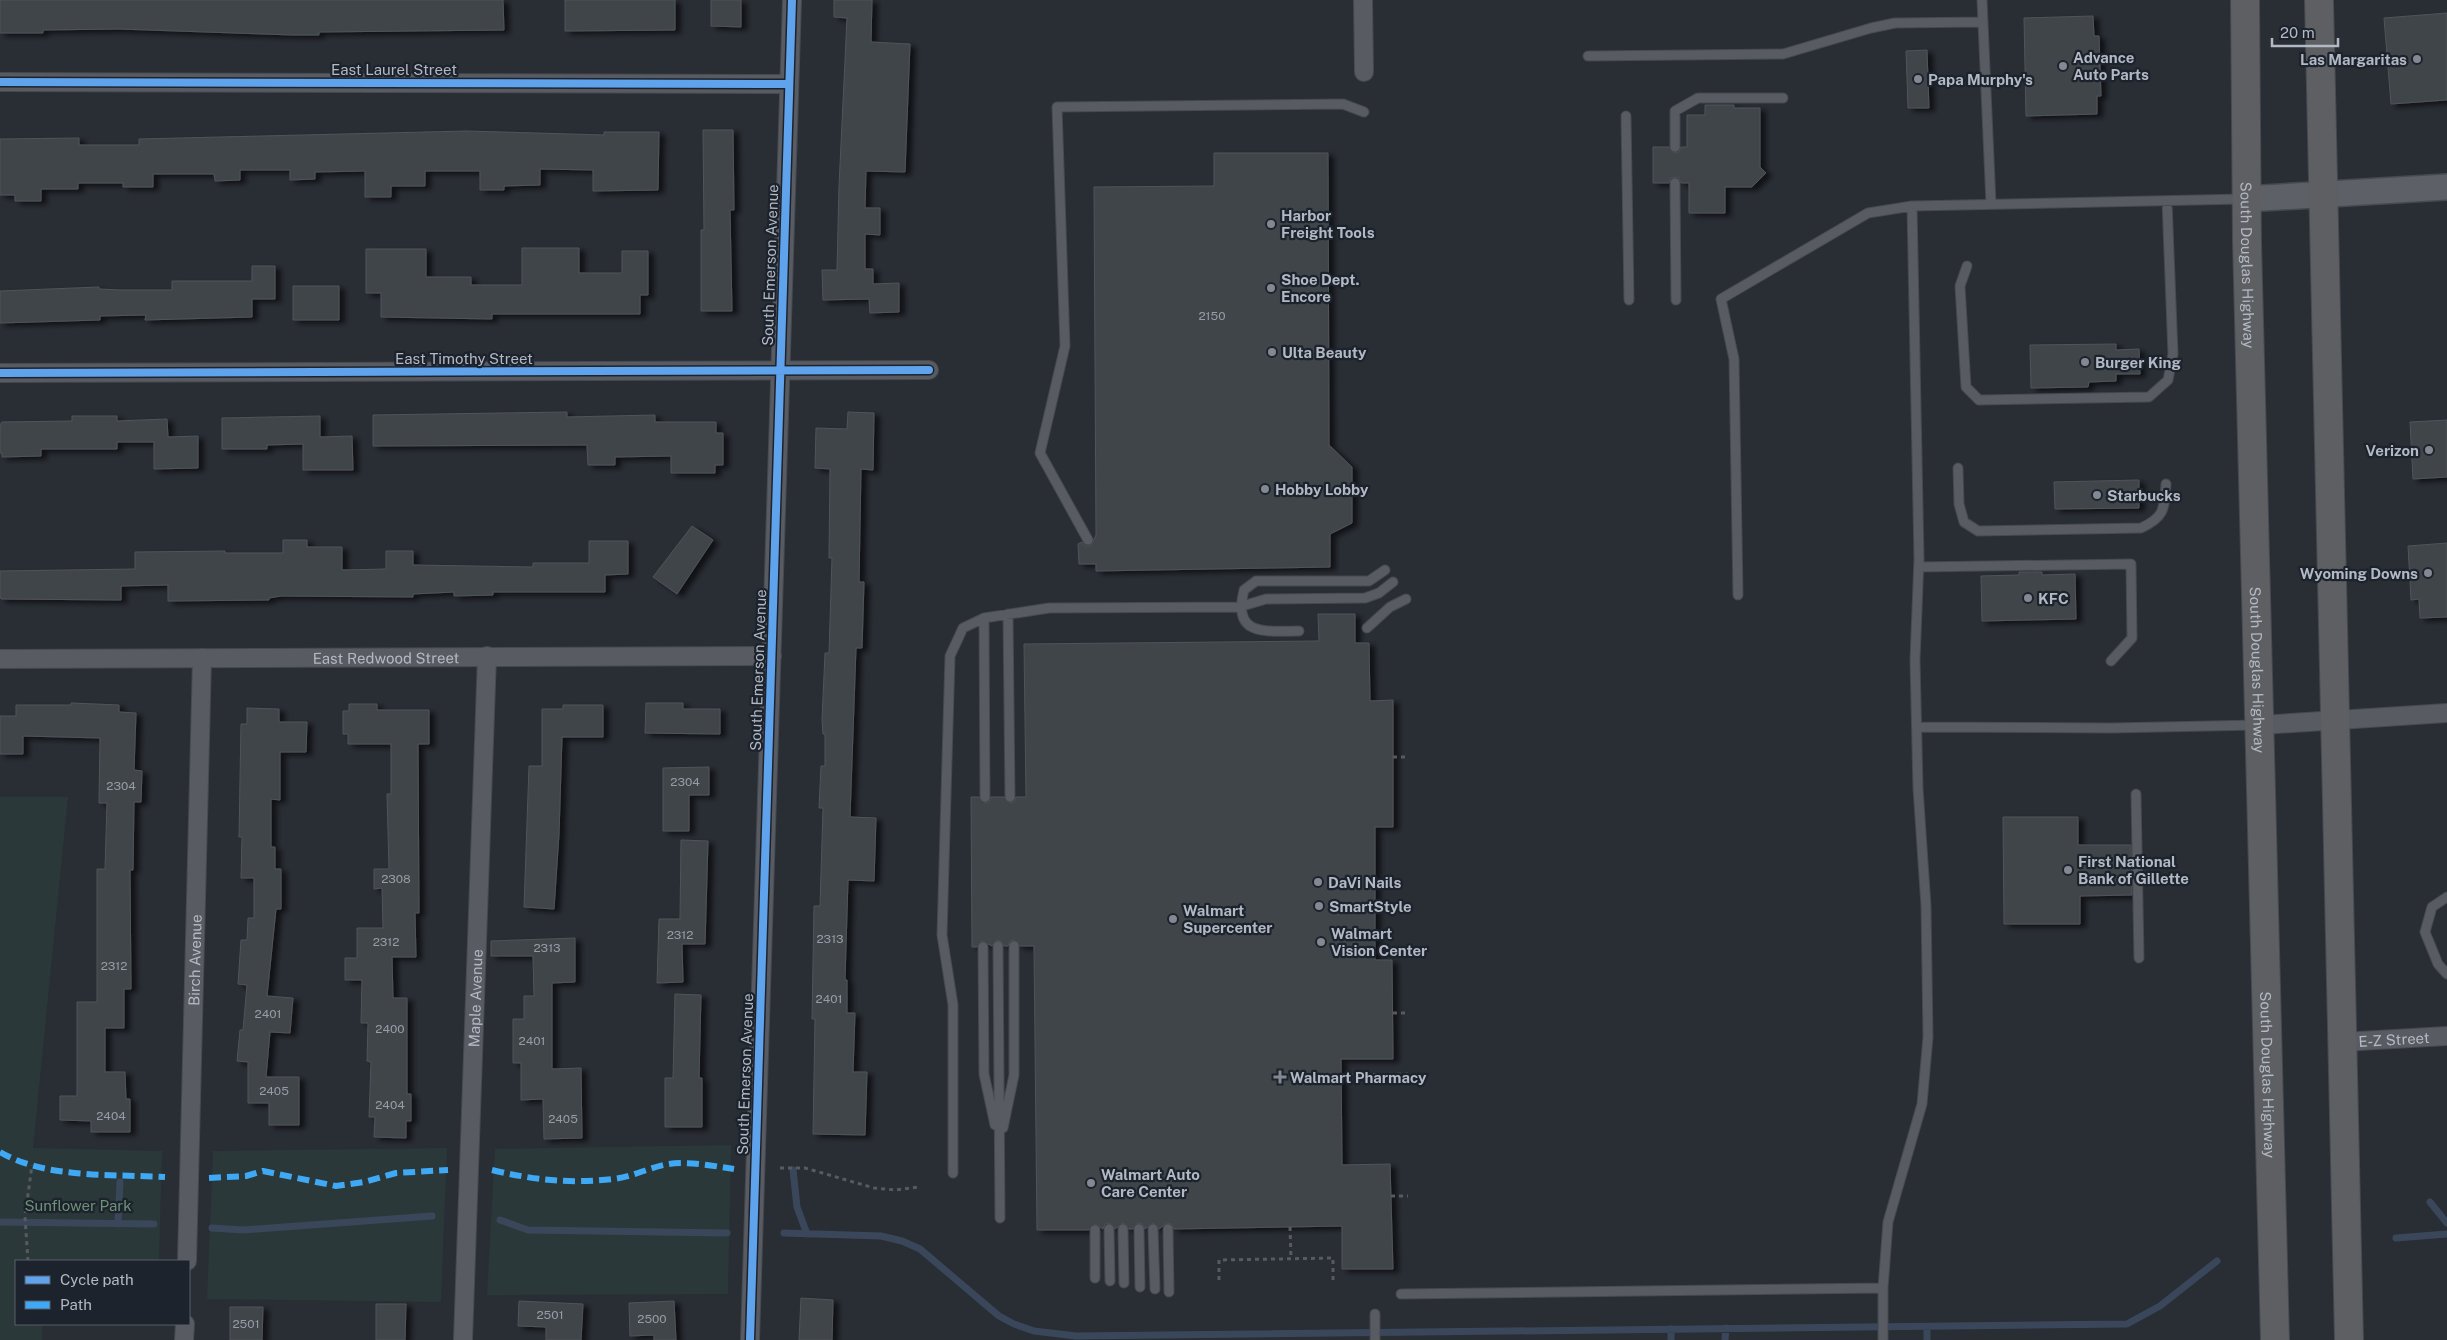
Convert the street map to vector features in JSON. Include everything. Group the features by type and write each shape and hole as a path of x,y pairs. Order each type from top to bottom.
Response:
{"highway":[{"name":"South Douglas Highway","path":"2245,0 2246,199 2261,725 2275,1340"},
{"path":"2319,0 2349,1340"}],"street":[{"name":"South Emerson Avenue","path":"750,1340 792,0"},
{"path":"1363,0 1364,72"},
{"name":"East Laurel Street","path":"0,82 789,84"},
{"path":"2246,199 2447,187"},
{"name":"East Timothy Street","path":"0,374 929,370"},
{"name":"Maple Avenue","path":"463,1340 487,656"},
{"name":"East Redwood Street","path":"0,659 772,656"},
{"name":"Birch Avenue","path":"187,1260 202,658"},
{"path":"2261,725 2447,713"},
{"name":"E-Z Street","path":"2342,1042 2447,1036"},
{"path":"184,1340 185,1325"}],"lane":[{"path":"1982,0 1991,204"},
{"path":"1588,56 1783,54 1871,28 1895,23 1984,22"},
{"path":"1675,147 1675,111 1698,98 1783,98"},
{"path":"1088,540 1040,453 1065,346 1057,107 1344,104 1364,112"},
{"path":"1626,116 1629,300"},
{"path":"1675,183 1676,300"},
{"path":"1738,595 1734,359 1721,299 1868,213 1912,206 2246,199"},
{"path":"1967,266 1960,286 1966,386 1979,400 2150,396 2168,380 2173,354 2167,201"},
{"path":"1883,1340 1882,1302 1888,1222 1922,1104 1928,1037 1926,906 1918,788 1916,660 1919,567 1912,206"},
{"path":"1958,468 1959,504 1964,522 1978,532 2141,528 2157,520 2164,504 2166,484"},
{"path":"1919,567 2131,564 2132,638 2111,661"},
{"path":"1299,630 1257,631 1246,624 1239,607 1244,590 1256,581 1369,581 1385,570"},
{"path":"953,1173 953,1005 942,936 950,656 963,628 984,618 1049,608 1239,607 1266,599 1365,598 1379,593 1393,582"},
{"path":"1367,628 1390,607 1406,600"},
{"path":"1008,614 1010,797"},
{"path":"984,618 985,797"},
{"path":"1917,727 2111,728 2261,725"},
{"path":"2136,794 2139,958"},
{"path":"2447,898 2432,907 2425,932 2438,964 2447,974"},
{"path":"983,946 984,1074 999,1145"},
{"path":"998,946 1000,1218"},
{"path":"999,1145 1014,1075 1014,946"},
{"path":"1109,1229 1110,1281"},
{"path":"1122,1229 1124,1283"},
{"path":"1139,1229 1140,1287"},
{"path":"1153,1229 1155,1289"},
{"path":"1168,1229 1169,1292"},
{"path":"1095,1230 1095,1278"},
{"path":"1401,1294 1883,1288"},
{"path":"1375,1314 1375,1340"}],"path":[{"path":"1393,757 1405,757"},
{"path":"1393,1013 1408,1013"},
{"path":"1341,1075 1408,1074"},
{"path":"28,1260 25,1218 32,1165"},
{"path":"780,1168 805,1168 874,1188 896,1190 918,1187"},
{"path":"1391,1196 1408,1196"},
{"path":"1290,1227 1291,1258"},
{"path":"1219,1280 1219,1260 1333,1258 1333,1280"}],"green space":[{"name":"Sunflower Park","path":"0,797 68,797 33,1148 162,1151 159,1260 15,1260 15,1325 42,1325 42,1340 0,1340"},
{"path":"731,1145 728,1294 487,1295 495,1149"},
{"path":"447,1148 441,1302 207,1299 213,1151"}],"building":[{"path":"0,0 503,0 504,30 319,32 319,35 119,29 43,30 43,33 0,33"},
{"path":"565,0 675,0 675,30 565,31"},
{"path":"711,0 741,0 741,27 711,26"},
{"path":"834,0 872,0 871,42 910,44 905,172 866,171 865,208 880,208 880,235 865,234 865,269 873,269 873,284 899,283 899,312 870,313 869,299 823,300 822,270 837,270 847,18 834,17"},
{"name":"Las Margaritas","path":"2447,13 2447,100 2391,104 2384,18"},
{"name":"Advance Auto Parts","path":"2093,16 2094,36 2099,36 2101,96 2097,96 2097,114 2026,116 2024,18"},
{"name":"Papa Murphy's","path":"1927,50 1929,108 1908,108 1906,51"},
{"path":"1705,105 1734,105 1734,108 1760,108 1760,167 1766,173 1752,187 1725,187 1725,213 1689,213 1689,183 1681,183 1678,177 1671,178 1669,183 1653,183 1653,147 1669,147 1675,153 1679,152 1681,147 1687,147 1687,115 1705,115"},
{"path":"703,130 733,130 734,210 730,210 732,311 701,311 701,230 704,230"},
{"path":"467,131 604,135 604,132 659,132 658,190 593,191 593,170 540,169 540,185 504,186 504,190 480,190 480,171 425,171 425,186 391,186 391,197 365,197 365,171 315,172 315,179 290,180 290,170 240,170 240,180 215,181 214,174 153,174 153,187 123,187 123,183 78,183 78,189 41,189 41,201 15,201 15,195 0,195 0,139 79,138 79,145 139,145 139,139"},
{"path":"1214,153 1328,153 1329,445 1352,467 1352,523 1330,534 1330,567 1096,571 1096,564 1079,564 1078,544 1082,542 1085,546 1091,546 1096,535 1094,187 1214,186"},
{"path":"522,248 579,248 579,273 622,273 622,251 648,251 648,295 640,295 640,314 492,314 492,319 381,317 381,293 366,293 366,249 426,249 426,277 471,277 471,285 522,285"},
{"path":"252,266 275,266 275,299 252,299 252,317 145,320 146,315 100,316 100,320 0,323 0,291 99,287 99,289 121,290 172,290 172,281 252,281"},
{"path":"293,286 339,286 339,320 293,320"},
{"name":"Burger King","path":"2116,344 2116,350 2139,349 2140,374 2116,374 2116,381 2089,382 2088,387 2031,388 2030,345"},
{"path":"567,412 567,417 655,415 655,422 716,422 716,433 723,433 723,465 715,465 715,473 671,473 671,456 615,457 615,465 588,465 587,445 373,446 373,415"},
{"path":"848,412 874,413 873,470 861,469 859,582 864,582 862,648 856,648 850,817 876,818 874,881 848,880 845,980 847,980 847,1013 855,1013 853,1072 867,1072 865,1135 813,1134 815,1019 812,1019 814,906 820,906 823,808 819,808 821,766 825,766 825,734 823,734 822,720 825,653 829,653 832,558 829,558 830,469 815,468 816,428 847,429"},
{"path":"72,416 117,416 117,421 167,419 168,437 198,436 198,468 154,469 154,442 117,442 117,449 41,449 41,456 2,457 2,453 0,453 0,425 2,422 72,421"},
{"path":"320,416 320,437 352,436 353,470 303,470 303,444 267,445 267,449 222,449 222,418"},
{"name":"Verizon","path":"2447,420 2447,477 2413,479 2410,422"},
{"name":"Starbucks","path":"2139,480 2139,508 2055,509 2054,482"},
{"path":"692,526 713,540 677,594 653,577"},
{"path":"283,540 307,540 307,547 342,547 342,570 386,569 386,551 413,551 413,565 533,567 533,563 589,563 589,541 628,541 628,574 605,575 605,592 493,592 493,595 454,596 454,592 413,594 413,597 281,596 269,598 269,600 168,601 168,585 121,586 121,600 1,599 0,596 0,571 135,569 135,552 225,551 225,553 283,553"},
{"name":"Wyoming Downs","path":"2447,543 2447,617 2420,618 2419,599 2411,600 2408,546"},
{"name":"KFC","path":"2019,572 2042,572 2042,575 2075,574 2076,619 1982,621 1981,576 2019,575"},
{"name":"Walmart Supercenter","path":"1318,614 1355,614 1355,643 1369,643 1370,701 1393,700 1393,827 1375,827 1375,960 1392,960 1393,1059 1341,1059 1342,1165 1390,1164 1393,1269 1342,1269 1342,1226 1174,1229 1171,1224 1167,1223 1159,1229 1153,1223 1145,1229 1142,1224 1138,1223 1133,1229 1129,1229 1123,1223 1115,1229 1109,1223 1105,1224 1103,1229 1095,1224 1089,1230 1037,1230 1034,946 1020,946 1014,940 1010,941 1008,946 1004,946 1001,941 997,940 992,946 982,941 977,947 972,947 971,797 979,797 985,803 989,802 991,797 1004,797 1010,803 1014,802 1016,797 1026,797 1024,644 1319,641"},
{"path":"71,703 119,705 119,712 136,713 134,770 142,771 141,802 134,802 133,870 130,870 131,989 124,989 124,1028 105,1028 105,1072 125,1072 126,1099 130,1099 130,1132 91,1132 91,1121 60,1120 60,1096 77,1096 77,1002 97,1002 97,869 105,869 107,803 99,803 100,738 23,736 23,754 0,754 0,716 16,716 16,705 71,705"},
{"path":"646,703 683,703 683,709 720,709 720,734 645,733"},
{"path":"349,704 377,704 377,710 429,710 429,744 418,744 419,913 415,913 416,957 392,957 393,998 407,998 407,1094 411,1094 411,1121 406,1121 406,1138 374,1137 375,1117 369,1117 371,1062 367,1061 368,1023 361,1023 362,980 345,980 345,958 357,958 357,928 383,928 382,888 374,889 374,869 389,869 387,794 391,794 391,744 348,744 348,734 343,734 343,711 349,711"},
{"path":"563,705 603,705 603,737 562,737 559,834 554,909 524,907 529,766 542,766 542,709 563,709"},
{"path":"247,708 279,709 279,722 307,722 306,752 280,752 280,800 271,799 271,847 275,847 275,869 281,869 281,909 276,909 267,996 293,998 290,1033 270,1032 266,1077 299,1077 299,1125 269,1125 269,1103 248,1103 248,1062 237,1061 240,1030 243,1030 247,985 238,984 241,940 247,940 248,918 254,918 254,878 241,878 242,837 239,837 241,724 247,724"},
{"path":"709,767 709,795 689,795 689,831 663,831 663,768"},
{"name":"First National Bank of Gillette","path":"2003,817 2078,817 2078,845 2131,845 2132,895 2080,896 2080,924 2004,924"},
{"path":"681,840 708,841 705,944 682,944 683,982 657,983 659,919 680,919"},
{"path":"575,938 575,982 552,983 552,1069 581,1068 582,1138 544,1139 543,1099 521,1100 521,1063 513,1063 513,1019 524,1019 524,996 534,996 533,956 491,956 491,941"},
{"path":"675,994 701,995 699,1078 702,1078 702,1127 665,1127 665,1078 673,1078"},
{"path":"801,1298 833,1300 832,1340 799,1340"},
{"path":"519,1301 583,1304 581,1340 546,1340 546,1327 518,1326"},
{"path":"674,1301 676,1340 654,1340 654,1335 630,1336 629,1303"},
{"path":"376,1304 406,1304 405,1340 376,1340"},
{"path":"230,1307 263,1307 262,1340 230,1340"}],"waterway":[{"path":"793,1170 797,1207 807,1234"},
{"path":"118,1224 120,1182"},
{"path":"2430,1202 2447,1223"},
{"path":"212,1228 243,1230 432,1216"},
{"path":"500,1220 528,1230 727,1233"},
{"path":"0,1222 154,1224"},
{"path":"784,1233 881,1236 902,1241 920,1249 999,1316 1034,1331 1076,1336 2127,1324 2160,1306 2217,1261"},
{"path":"2396,1238 2447,1234"},
{"path":"1927,1327 1927,1340"},
{"path":"1725,1340 1726,1328"},
{"path":"1671,1329 1671,1340"}],"marked path":[{"path":"0,1152 18,1161 58,1171 80,1174 165,1177"},
{"path":"492,1170 537,1179 581,1181 620,1178 662,1165 677,1163 701,1164 734,1169"},
{"path":"209,1178 246,1176 263,1171 336,1186 364,1182 396,1173 448,1170"}],"cycle path":[{"path":"750,1340 792,0"},
{"path":"0,82 789,84"},
{"path":"0,373 929,370"}],"place":[{"name":"Las Margaritas","path":"2417,59"},
{"name":"Advance Auto Parts","path":"2063,66"},
{"name":"Papa Murphy's","path":"1918,79"},
{"name":"Harbor Freight Tools","path":"1271,224"},
{"name":"Shoe Dept. Encore","path":"1271,288"},
{"name":"Ulta Beauty","path":"1272,352"},
{"name":"Burger King","path":"2085,362"},
{"name":"Verizon","path":"2429,450"},
{"name":"Hobby Lobby","path":"1265,489"},
{"name":"Starbucks","path":"2097,495"},
{"name":"Wyoming Downs","path":"2428,573"},
{"name":"KFC","path":"2028,598"},
{"name":"First National Bank of Gillette","path":"2068,870"},
{"name":"DaVi Nails","path":"1318,882"},
{"name":"SmartStyle","path":"1319,906"},
{"name":"Walmart Supercenter","path":"1173,919"},
{"name":"Walmart Vision Center","path":"1321,942"},
{"name":"Walmart Pharmacy","path":"1280,1077"},
{"name":"Walmart Auto Care Center","path":"1091,1183"}]}
